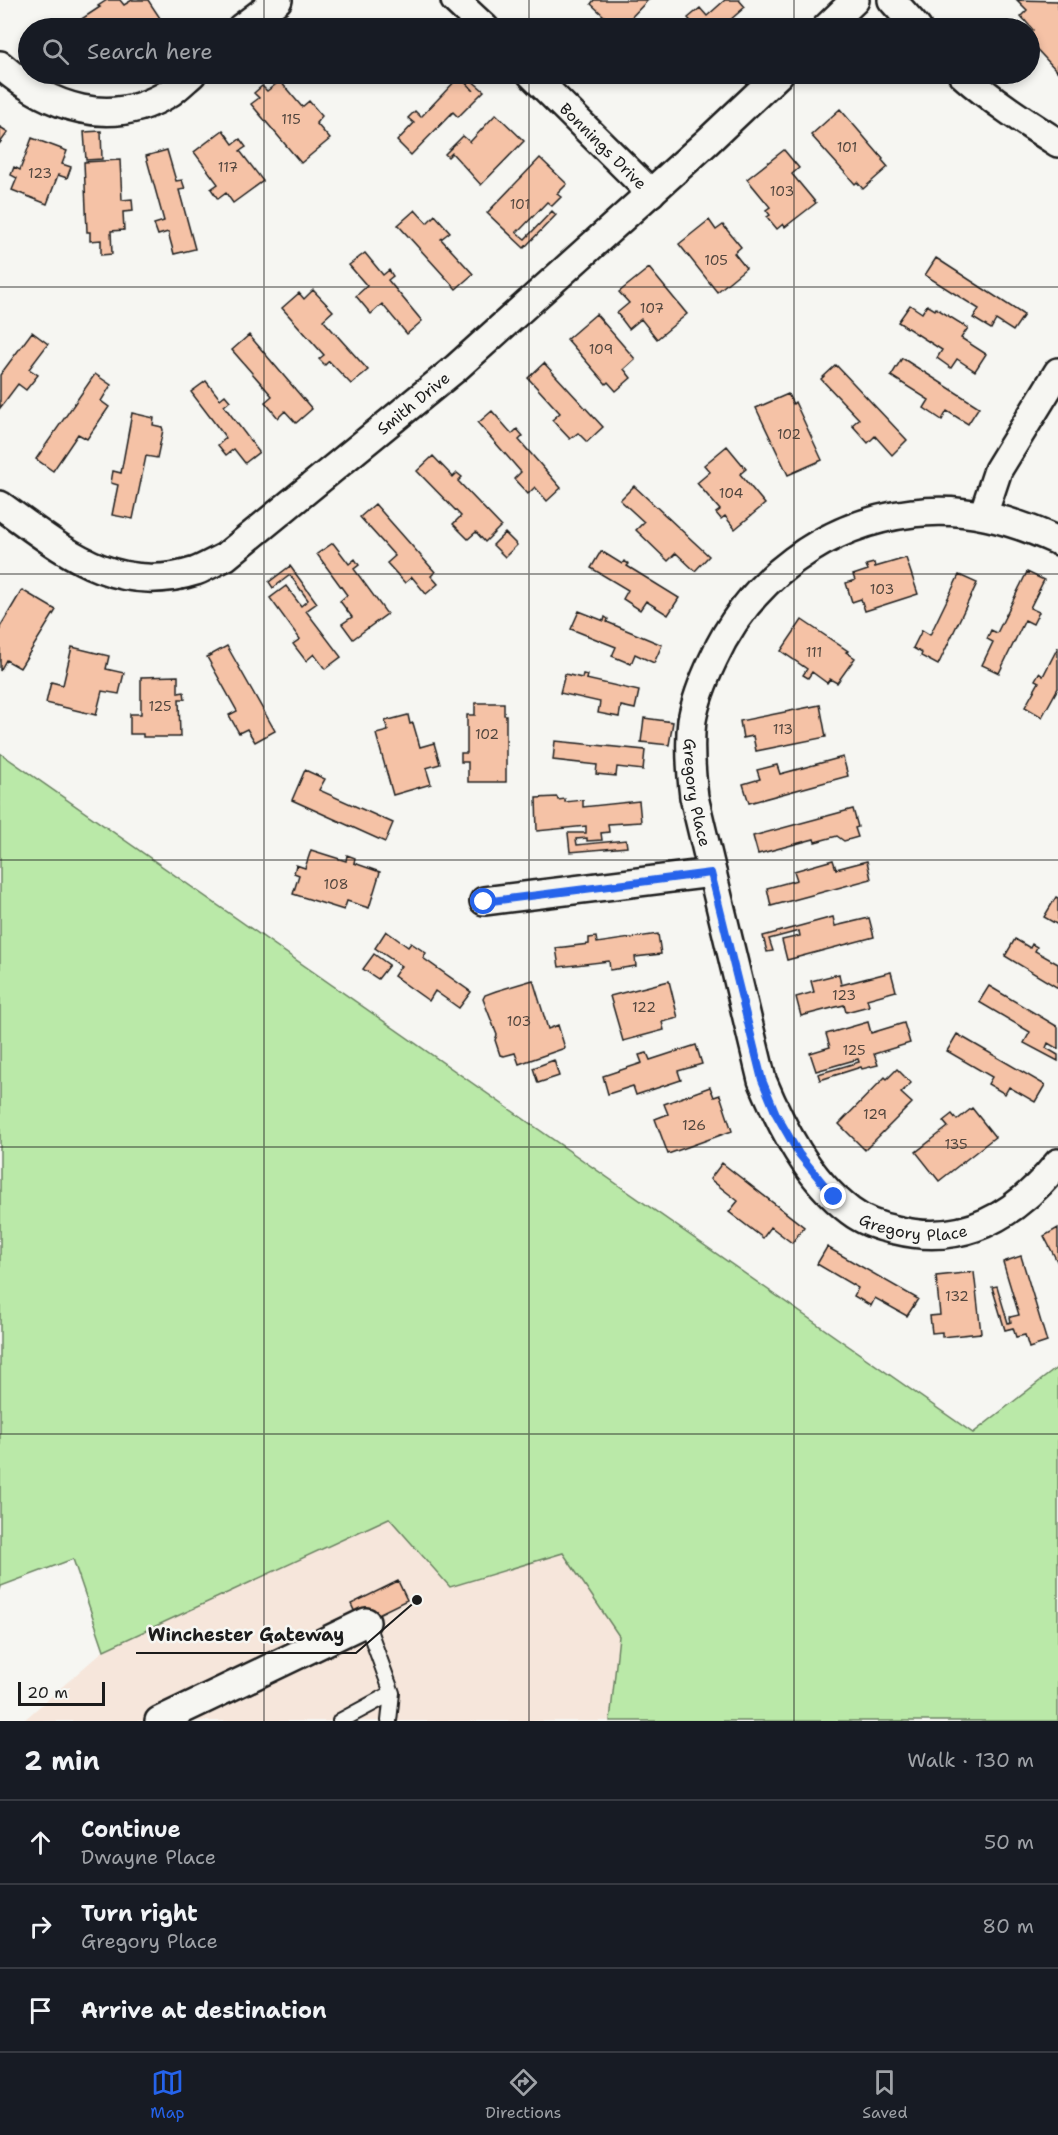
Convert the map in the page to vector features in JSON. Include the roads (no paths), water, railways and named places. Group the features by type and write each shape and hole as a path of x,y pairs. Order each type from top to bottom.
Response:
{"street":[{"path":"254,18 278,0"},
{"path":"455,0 474,18"},
{"path":"836,18 855,0"},
{"path":"892,0 908,18"},
{"path":"0,65 18,81"},
{"path":"22,84 66,106 93,112 121,111 148,104 180,84"},
{"name":"Bonnings Drive","path":"541,84 651,193"},
{"name":"Smith Drive","path":"0,505 83,562 112,573 136,578 167,577 197,570 225,557 456,368 768,84"},
{"path":"974,84 1058,142"},
{"path":"983,515 999,470 1058,372"},
{"name":"Gregory Place","path":"1058,541 1027,527 983,515 947,512 914,513 881,518 842,531 806,551 779,571 755,594 721,641 701,684 692,720 690,757 694,797 762,1080 776,1114 799,1154 834,1197 852,1212 880,1226 910,1234 941,1235 971,1229 1000,1217 1028,1197 1058,1163"},
{"path":"484,902 711,873"},
{"path":"159,1721 366,1622"}],"lane":[{"path":"366,1622 392,1693 388,1721"},
{"path":"340,1721 392,1693"}],"place":[{"name":"Winchester Gateway","path":"417,1600"}]}
